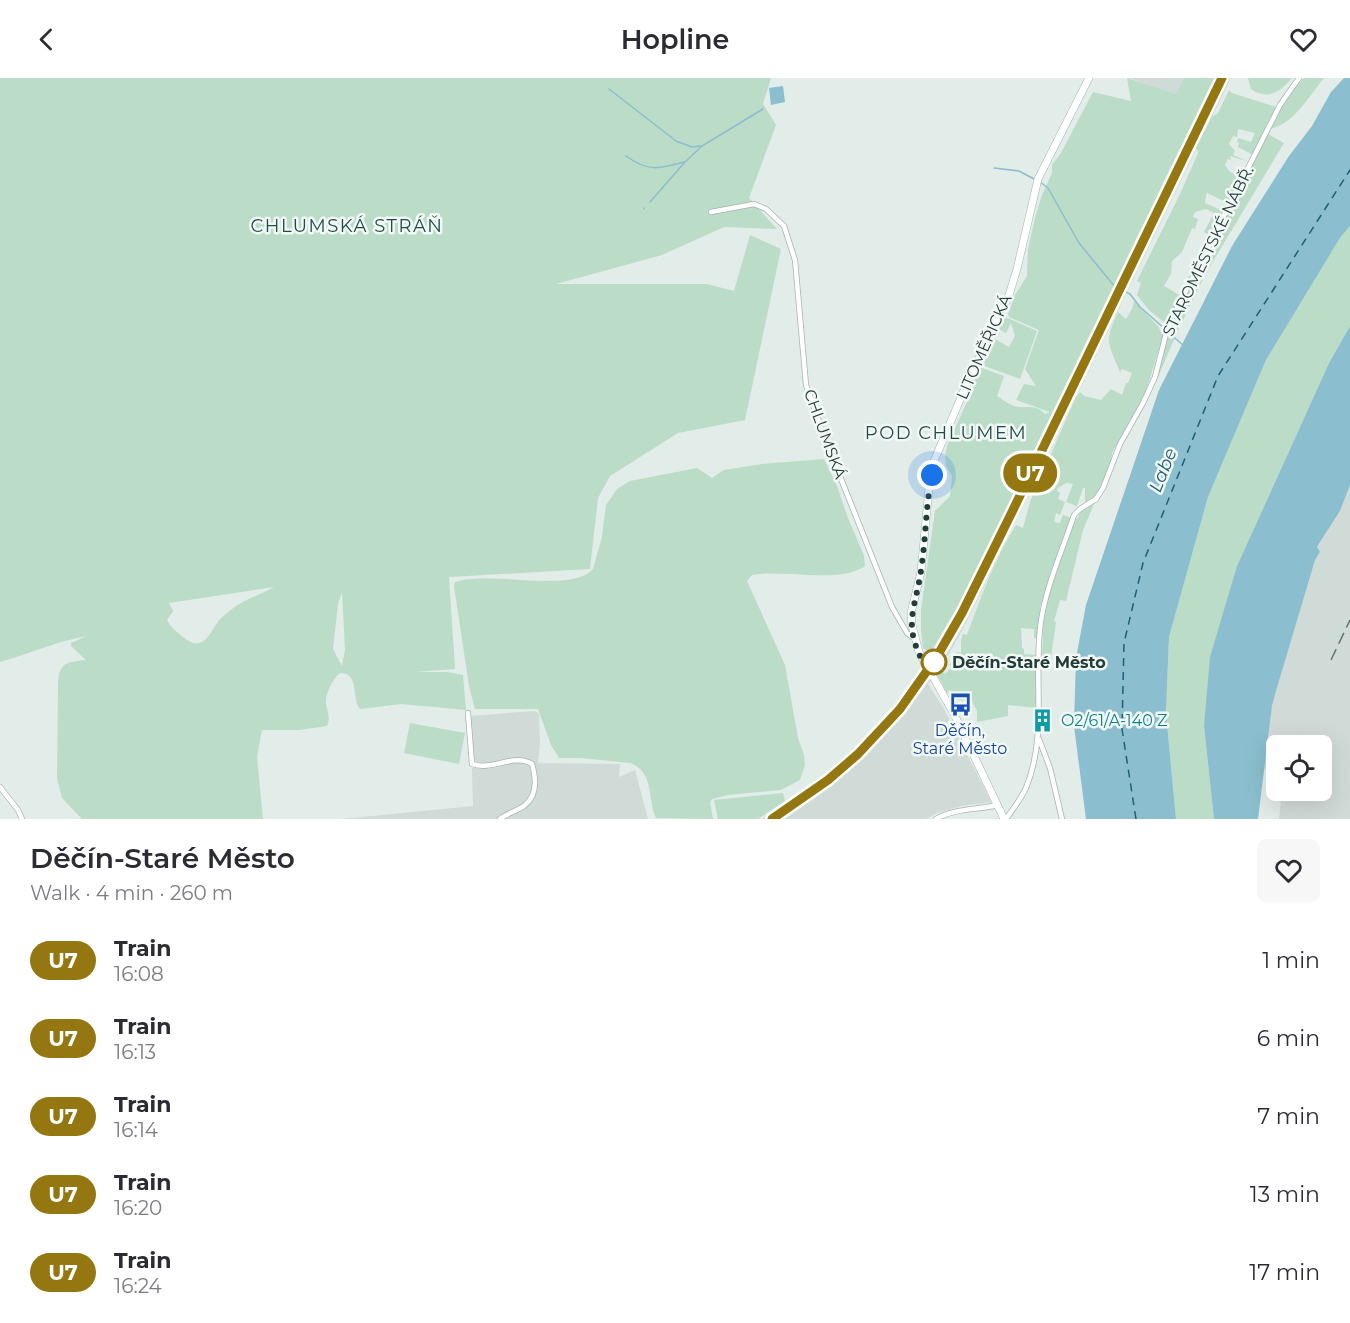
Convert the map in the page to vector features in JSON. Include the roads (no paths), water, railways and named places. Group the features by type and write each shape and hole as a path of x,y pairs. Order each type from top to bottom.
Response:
{"main road":[{"name":"LITOMĚŘICKÁ","path":"1005,819 954,714 924,663 914,638 911,613 922,564 929,488 934,461 1009,296 1038,182 1089,78"}],"street":[{"name":"STAROMĚSTSKÉ NÁBŘ.","path":"1005,819 1026,789 1033,769 1039,739 1040,630 1045,602 1074,515 1096,499 1103,488 1120,444 1155,377 1168,326 1280,105 1299,78"},
{"name":"CHLUMSKÁ","path":"711,212 754,204 766,209 784,226 795,260 806,385 892,607 907,633 914,638"},
{"path":"468,713 472,764 487,767 510,761 526,761 532,765 535,783 531,798 525,805 500,819"},
{"name":"STAROMĚSTSKÉ NÁBŘ.","path":"1039,739 1050,768 1062,819"},
{"path":"0,787 18,810 22,819"},
{"path":"936,819 956,811 979,810 998,805"}],"water":[{"name":"Labe","path":"1344,78 1350,78 1350,226 1340,238 1266,360 1208,497 1169,637 1166,713 1176,819 1086,819 1074,726 1076,658 1086,605 1159,390 1232,246 1289,156 1312,126 1331,92"},
{"path":"783,86 785,102 771,105 769,88"},
{"path":"1350,326 1350,485 1340,511 1317,547 1320,552 1315,560 1276,691 1268,735 1266,735 1266,754 1258,819 1214,819 1204,726 1210,657 1237,566 1329,363"}],"waterway":[{"path":"609,89 676,141 692,147 700,146"},
{"path":"650,202 702,146 763,109"},
{"path":"626,156 641,165 654,168 684,162"},
{"path":"994,168 1019,171 1036,180"},
{"path":"1040,182 1048,188 1079,243 1115,287 1130,294 1140,307 1165,329"},
{"path":"1170,334 1183,345"}],"railway":[{"path":"772,819 828,780 858,754 900,709 936,658 962,613 1013,510 1222,78"},
{"path":"1331,660 1350,620"}],"train":[{"name":"U7","path":"772,819 828,780 873,739 914,691 946,642 1013,510 1222,78"}],"place":[{"name":"Děčín-Staré Město","path":"934,662"},
{"name":"Děčín, Staré Město","path":"960,705"},
{"name":"O2/61/A-140 Z","path":"1043,720"}],"district":[{"name":"CHLUMSKÁ STRÁŇ","path":"347,226"},
{"name":"POD CHLUMEM","path":"946,433"}]}
